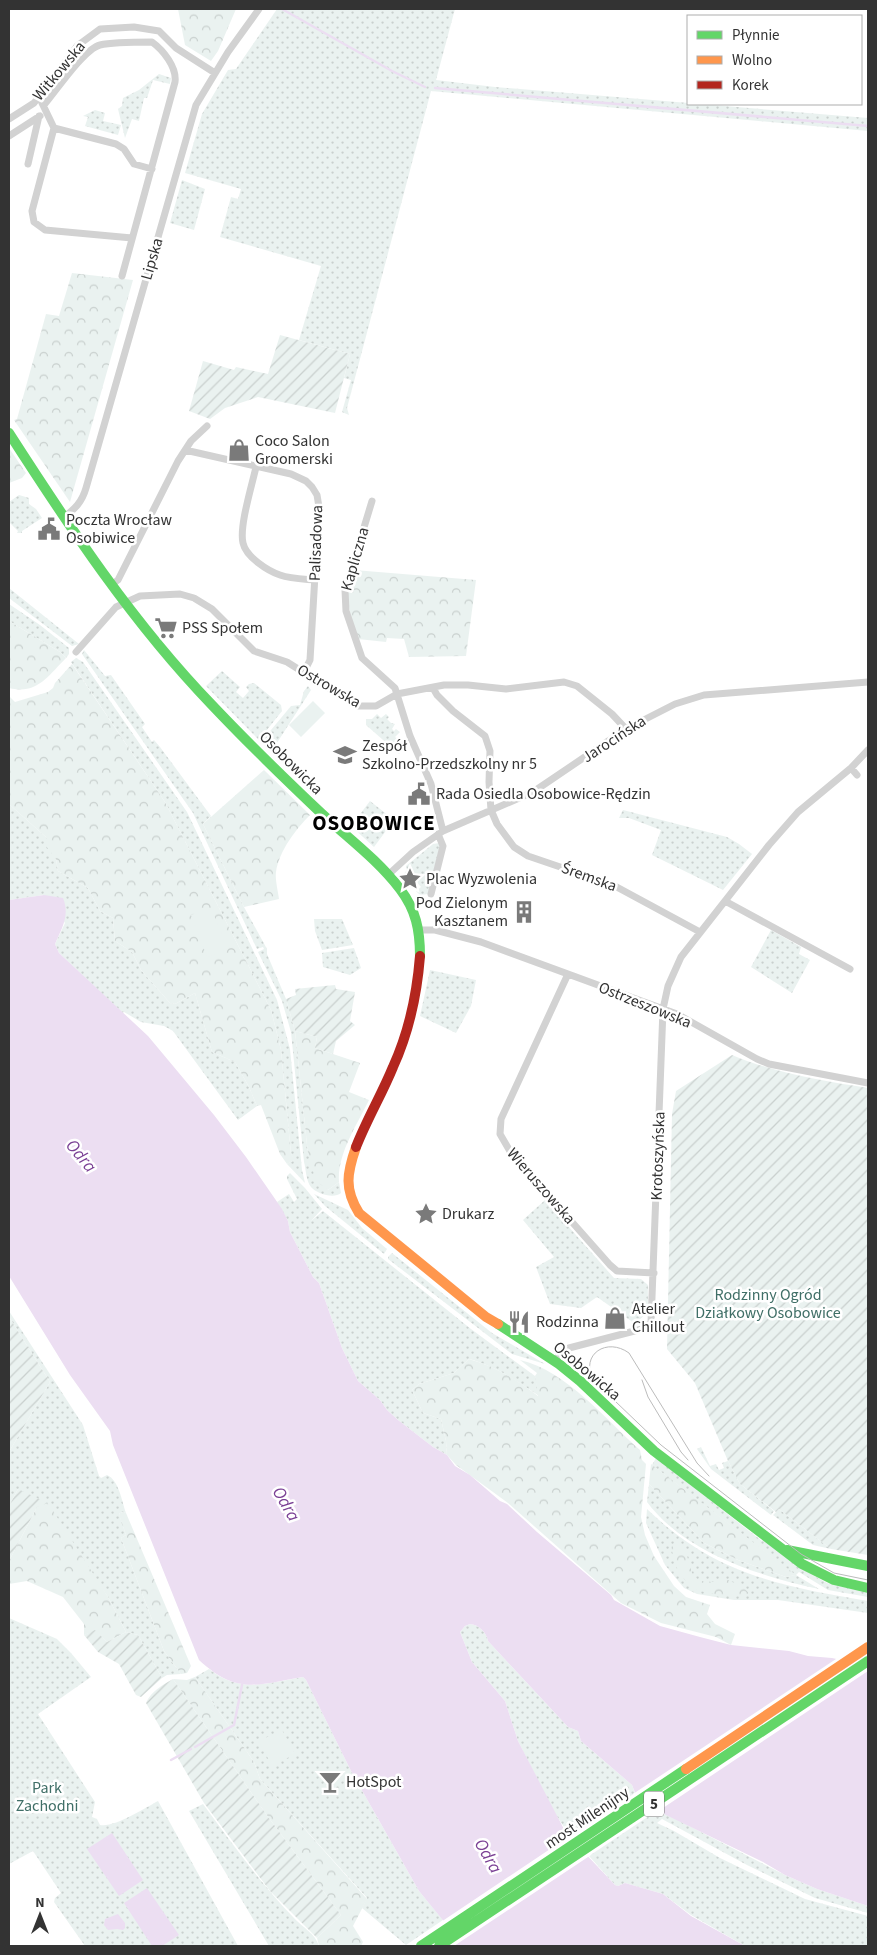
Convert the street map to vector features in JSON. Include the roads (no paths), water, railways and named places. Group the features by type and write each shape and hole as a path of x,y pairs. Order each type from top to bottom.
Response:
{"street":[{"name":"Lipska","path":"64,517 73,511 84,496 192,116 199,98 259,9"},
{"name":"Witkowska","path":"9,119 37,100 77,46 93,32 106,28 144,28 159,31 176,48 215,73"},
{"path":"9,136 39,116 80,61 92,49 100,45 152,42 157,46 174,69 176,78 122,276"},
{"path":"37,100 45,109 54,128 32,211 34,222 45,230 132,238"},
{"path":"28,164 39,116"},
{"path":"54,128 116,144 124,149 134,164 152,170"},
{"path":"111,585 118,580 185,450 191,441 207,426"},
{"name":"Osobowicka","path":"9,433 111,585 166,655 316,809 388,876 408,900 419,930 420,961 407,1027 389,1077 356,1146 348,1187 352,1202 359,1213 486,1317 555,1360 654,1451 782,1549 817,1574 833,1581 868,1588"},
{"name":"Palisadowa","path":"185,450 299,477 306,481 315,491 319,507 315,580 310,660 304,672"},
{"path":"256,467 242,530 243,545 254,559 281,576 315,580"},
{"name":"Kapliczna","path":"372,501 345,590 346,611 362,658 392,683 397,694 410,736 431,784 440,833"},
{"name":"Ostrowska","path":"124,602 140,596 167,594 180,594 194,598 212,609 254,651 287,662 357,706 376,706 397,694 444,685 461,684 506,689 568,682 577,686 612,714 626,729"},
{"path":"76,652 114,609 124,602"},
{"name":"Jarocińska","path":"388,876 413,852 440,833 538,789 626,729 666,707 694,697 868,682"},
{"path":"433,688 437,695 453,711 487,739 490,757 491,810"},
{"name":"Krotoszyńska","path":"555,1360 563,1351 569,1348 642,1329 651,1323 663,1009 668,986 676,966 700,932 790,821 851,768 868,750"},
{"path":"851,768 856,775"},
{"name":"Śremska","path":"491,810 497,824 514,847 522,852 614,884 700,932"},
{"path":"431,894 443,846 440,833"},
{"path":"725,901 850,968"},
{"name":"Ostrzeszowska","path":"419,930 435,930 468,938 677,1014 769,1064 868,1083"},
{"name":"Wieruszowska","path":"568,974 501,1119 500,1134 511,1153 610,1265 617,1271 654,1273"},
{"name":"Osobowicka","path":"782,1549 868,1566"},
{"name":"most Milenijny","path":"421,1946 868,1647"},
{"name":"most Milenijny","path":"439,1946 868,1661"}],"water":[{"name":"Odra","path":"44,895 63,898 65,904 64,921 55,944 59,953 148,1036 214,1115 282,1209 288,1221 290,1232 313,1277 319,1283 342,1348 358,1381 380,1400 387,1410 433,1447 447,1455 455,1466 470,1475 500,1501 507,1504 611,1595 614,1600 660,1626 731,1645 789,1651 868,1666 868,1906 817,1889 785,1875 763,1862 666,1815 636,1795 632,1785 581,1741 578,1731 568,1727 488,1641 482,1630 470,1624 465,1626 460,1632 472,1662 505,1701 518,1741 566,1833 615,1885 618,1886 625,1883 663,1894 691,1916 745,1946 432,1946 446,1924 419,1891 351,1771 306,1680 303,1677 272,1683 248,1685 236,1683 212,1671 199,1660 113,1445 110,1431 70,1375 9,1276 9,900"},
{"path":"112,1833 143,1880 119,1896 87,1849"},
{"path":"147,1888 179,1935 162,1946 152,1946 124,1903"},
{"path":"118,1914 125,1923 125,1928 123,1930 108,1930 104,1925 105,1919"}],"waterway":[{"path":"282,9 392,71 425,87"},
{"path":"435,88 868,126"},
{"path":"195,1747 234,1725 242,1685"},
{"path":"171,1760 191,1749"}],"tram line":[{"path":"709,1476 697,1463 629,1353 621,1348 612,1347 598,1351 590,1363 593,1380 661,1445 801,1554 834,1573 868,1580"},
{"path":"642,1380 648,1397 681,1452 688,1460"}],"place":[{"name":"Coco Salon Groomerski","path":"239,450"},
{"name":"Poczta Wrocław Osobiwice","path":"49,529"},
{"name":"PSS Społem","path":"166,628"},
{"name":"Zespół Szkolno-Przedszkolny nr 5","path":"345,755"},
{"name":"Rada Osiedla Osobowice-Rędzin","path":"419,794"},
{"name":"Plac Wyzwolenia","path":"410,879"},
{"name":"Pod Zielonym Kasztanem","path":"524,912"},
{"name":"Drukarz","path":"426,1214"},
{"name":"Atelier Chillout","path":"615,1318"},
{"name":"Rodzinna","path":"519,1322"},
{"name":"HotSpot","path":"330,1782"}],"district":[{"name":"OSOBOWICE","path":"374,823"}],"park label":[{"name":"Rodzinny Ogród Działkowy Osobowice","path":"768,1304"},
{"name":"Park Zachodni","path":"47,1797"}]}
